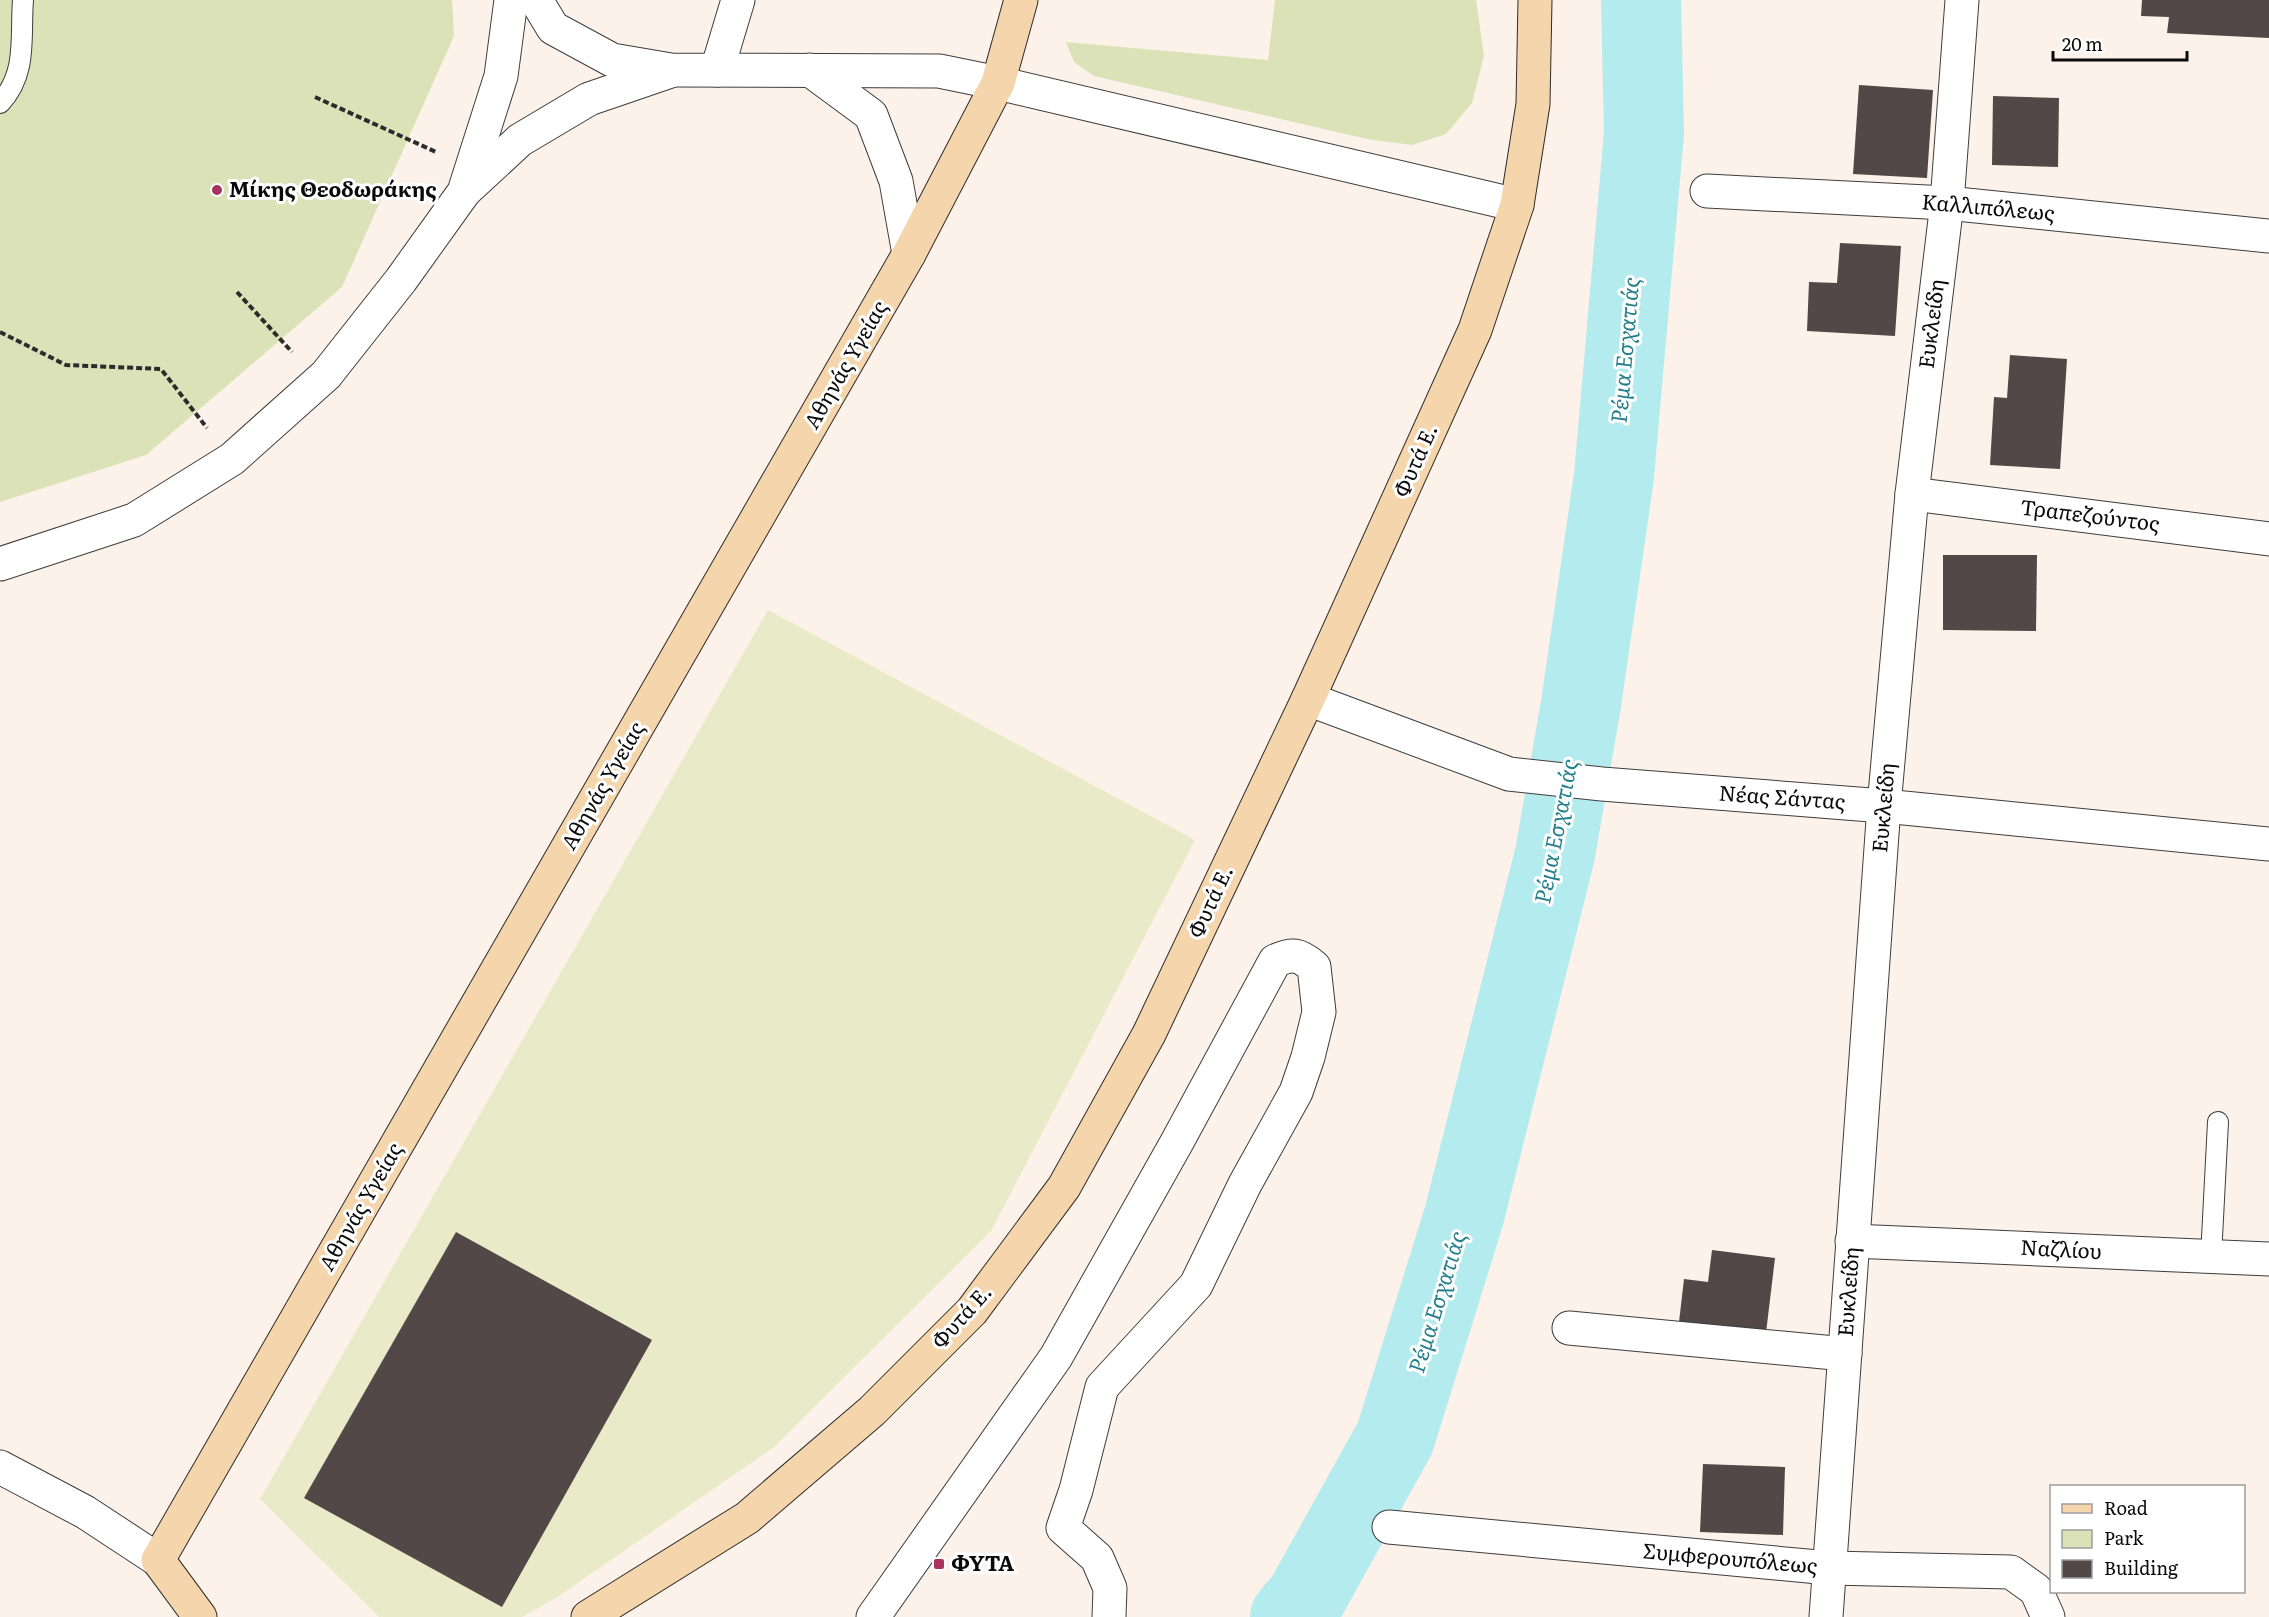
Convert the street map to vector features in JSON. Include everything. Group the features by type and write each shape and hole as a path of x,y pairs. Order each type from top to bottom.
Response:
{"street":[{"path":"0,564 134,520 232,459 319,381 401,280 468,181 501,76 511,0"},
{"path":"536,0 554,28 612,60 671,70 939,71 1517,205"},
{"path":"717,70 738,0"},
{"name":"Αθηνάς Υγείας","path":"158,1560 909,254 998,83 1021,0"},
{"name":"Φυτά Ε.","path":"588,1617 747,1518 872,1411 972,1311 1064,1187 1149,1034 1308,699 1475,330 1517,205 1533,104 1537,10 1535,0"},
{"name":"Ευκλείδη","path":"1826,1617 1884,806 1912,494 1947,203 1962,0"},
{"path":"468,181 520,140 589,99 671,70"},
{"path":"810,70 871,115 896,181 909,254"},
{"name":"Καλλιπόλεως","path":"1707,191 1947,203 2269,236"},
{"name":"Τραπεζούντος","path":"1912,494 2269,539"},
{"name":"Νέας Σάντας","path":"1308,699 1509,774 1602,784 1884,806 2269,844"},
{"path":"873,1617 1056,1357 1177,1142 1275,961 1288,955 1304,958 1314,967 1319,1012 1308,1058 1296,1092 1245,1184 1196,1285 1102,1387 1076,1490 1063,1528 1097,1558 1110,1588 1109,1617"},
{"name":"Ναζλίου","path":"1852,1241 2269,1259"},
{"path":"1569,1328 1845,1354"},
{"path":"0,1467 85,1512 158,1560 200,1617"},
{"name":"Συμφερουπόλεως","path":"1389,1527 1829,1568 2012,1572 2036,1590 2048,1617"}],"lane":[{"path":"0,103 10,92 23,55 23,0"},
{"path":"2211,1257 2218,1122"}],"path":[{"path":"315,97 468,181"},
{"path":"237,292 319,381"},
{"path":"0,332 66,365 161,369 232,459"}],"green space":[{"path":"0,0 452,0 454,36 342,287 146,455 0,502"},
{"path":"1275,0 1476,0 1484,56 1472,103 1446,134 1412,145 1367,139 1094,76 1074,62 1066,42 1268,60"},
{"path":"768,610 1195,840 991,1231 774,1447 559,1596 522,1617 379,1617 260,1499"}],"building":[{"path":"2142,0 2269,0 2269,38 2167,33 2169,17 2141,16"},
{"path":"1859,85 1933,90 1927,178 1853,174"},
{"path":"1993,96 2059,98 2058,167 1992,165"},
{"path":"1840,243 1901,246 1895,336 1807,331 1809,282 1837,283"},
{"path":"2010,355 2067,359 2060,469 1990,465 1994,397 2007,398"},
{"path":"1943,555 2037,555 2036,631 1943,630"},
{"path":"456,1232 652,1340 502,1607 304,1498"},
{"path":"1712,1250 1775,1258 1766,1333 1679,1322 1684,1279 1708,1282"},
{"path":"1703,1464 1785,1467 1783,1535 1700,1532"}],"waterway":[{"name":"Ρέμα Εσχατιάς","path":"1290,1617 1306,1598 1395,1438 1464,1216 1555,854 1581,704 1614,476 1644,133 1641,0"}],"place":[{"name":"Μίκης Θεοδωράκης","path":"217,190"},
{"name":"ΦΥΤΑ","path":"939,1564"}]}
